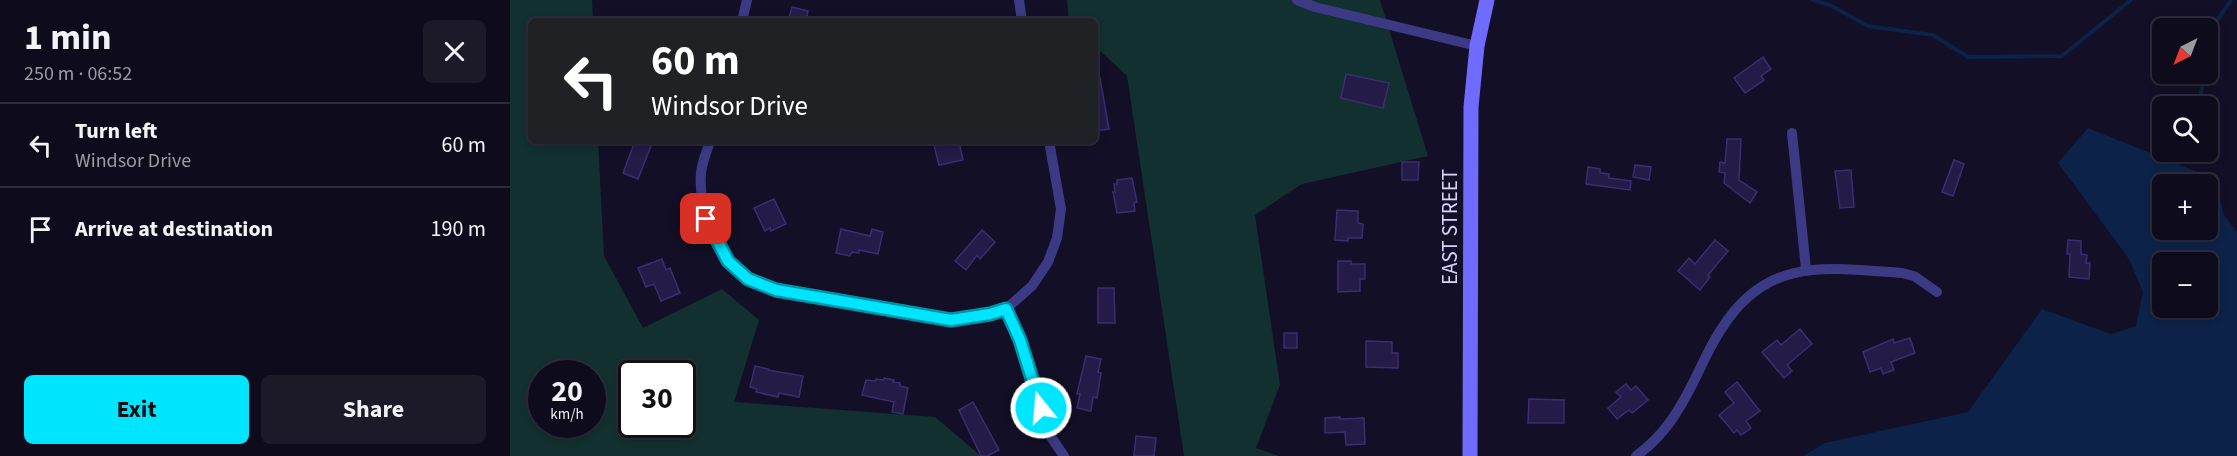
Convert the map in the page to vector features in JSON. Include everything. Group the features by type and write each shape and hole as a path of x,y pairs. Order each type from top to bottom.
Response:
{"street":[{"path":"743,18 747,0"},
{"path":"1019,0 1022,18"},
{"path":"1297,0 1315,7 1477,46"},
{"name":"EAST STREET","path":"1470,456 1472,107 1477,46 1487,0"},
{"path":"1792,133 1806,269"},
{"path":"709,144 701,171 702,201 706,219 728,261 748,279 793,294 934,318 968,319 1006,309 1032,286 1048,262 1057,238 1061,209 1050,144"},
{"path":"1636,456 1668,428 1683,404 1722,327 1748,296 1773,280 1806,269 1902,273 1914,276 1937,292"},
{"path":"1006,309 1020,340 1047,431 1064,456"}],"green space":[{"path":"510,0 592,0 593,18 528,18 528,144 598,144 604,256 643,328 722,289 759,320 734,402 935,417 981,456 510,456"},
{"path":"1067,0 1380,0 1428,156 1302,184 1255,215 1280,385 1256,448 1279,456 1184,456 1127,76 1098,49 1098,18 1069,18"}],"water":[{"path":"2088,128 2152,154 2152,162 2173,162 2203,174 2152,174 2152,240 2218,240 2218,191 2224,215 2237,232 2237,456 1803,456 1825,443 1968,412 2042,309 2111,334 2136,326 2143,292 2129,259 2058,163"}],"building":[{"path":"792,7 808,11 807,18 789,18"},
{"path":"1763,57 1771,69 1761,76 1764,80 1745,93 1734,78"},
{"path":"1346,74 1389,83 1383,108 1341,98"},
{"path":"1098,78 1100,78 1109,129 1098,131"},
{"path":"1727,139 1741,139 1739,180 1757,192 1750,203 1724,183 1725,173 1719,172 1720,162 1725,163"},
{"path":"634,144 652,144 638,179 623,173"},
{"path":"934,144 960,144 963,160 939,165"},
{"path":"1954,160 1964,164 1953,196 1942,192"},
{"path":"1402,162 1419,162 1418,180 1402,180"},
{"path":"1635,165 1651,167 1649,180 1633,177"},
{"path":"1588,167 1600,169 1600,173 1609,174 1609,178 1631,181 1630,190 1586,184"},
{"path":"1851,170 1854,207 1840,208 1835,171"},
{"path":"1132,178 1137,202 1134,203 1135,211 1117,213 1113,192 1115,192 1114,184 1117,184 1117,180"},
{"path":"774,199 786,224 771,231 770,228 765,231 754,208"},
{"path":"1337,210 1358,211 1358,223 1363,224 1362,238 1348,238 1348,241 1335,240"},
{"path":"841,229 870,236 872,229 883,232 878,254 859,250 859,253 852,252 850,256 836,253"},
{"path":"982,230 995,242 980,259 977,255 966,270 955,261"},
{"path":"1715,240 1728,251 1708,275 1710,277 1700,290 1678,271 1689,258 1695,264"},
{"path":"2068,240 2081,241 2081,254 2087,255 2086,263 2090,263 2089,279 2069,277"},
{"path":"662,259 666,270 670,268 680,293 661,301 654,284 646,287 638,268"},
{"path":"1338,261 1365,264 1365,279 1360,279 1360,291 1338,292"},
{"path":"1098,288 1114,288 1115,323 1098,323"},
{"path":"1800,329 1812,344 1787,365 1792,371 1784,378 1762,352 1777,340 1781,345"},
{"path":"1284,333 1297,333 1297,348 1284,348"},
{"path":"1910,338 1915,353 1891,362 1894,370 1883,374 1881,368 1870,372 1863,352 1893,339 1894,343"},
{"path":"1366,341 1392,342 1392,353 1398,353 1398,368 1366,367"},
{"path":"1086,356 1101,359 1097,398 1093,397 1091,411 1077,408 1080,394 1077,394"},
{"path":"755,366 803,376 799,397 779,393 778,397 756,392 757,389 750,387"},
{"path":"884,378 894,380 893,382 900,383 900,386 908,388 903,414 892,412 894,402 862,395 866,380 884,380"},
{"path":"1737,382 1760,411 1746,421 1751,428 1741,435 1737,430 1734,433 1719,415 1734,403 1725,392"},
{"path":"1626,384 1631,390 1636,386 1648,400 1632,413 1629,410 1617,419 1608,408 1621,397 1616,392"},
{"path":"1529,399 1564,400 1564,423 1528,423"},
{"path":"973,402 999,450 987,456 981,456 959,410"},
{"path":"1340,417 1340,419 1364,418 1365,444 1346,445 1345,432 1325,433 1325,418"},
{"path":"1136,436 1156,438 1154,456 1134,456"}],"waterway":[{"path":"1813,0 1830,5 1868,26 1933,35 1968,57 2062,56 2131,0"},
{"path":"2218,19 2231,0"},
{"path":"2201,96 2202,84"}],"route":[{"path":"706,219 728,261 748,279 776,290 951,320 968,319 1006,309 1020,340 1041,408"}]}
